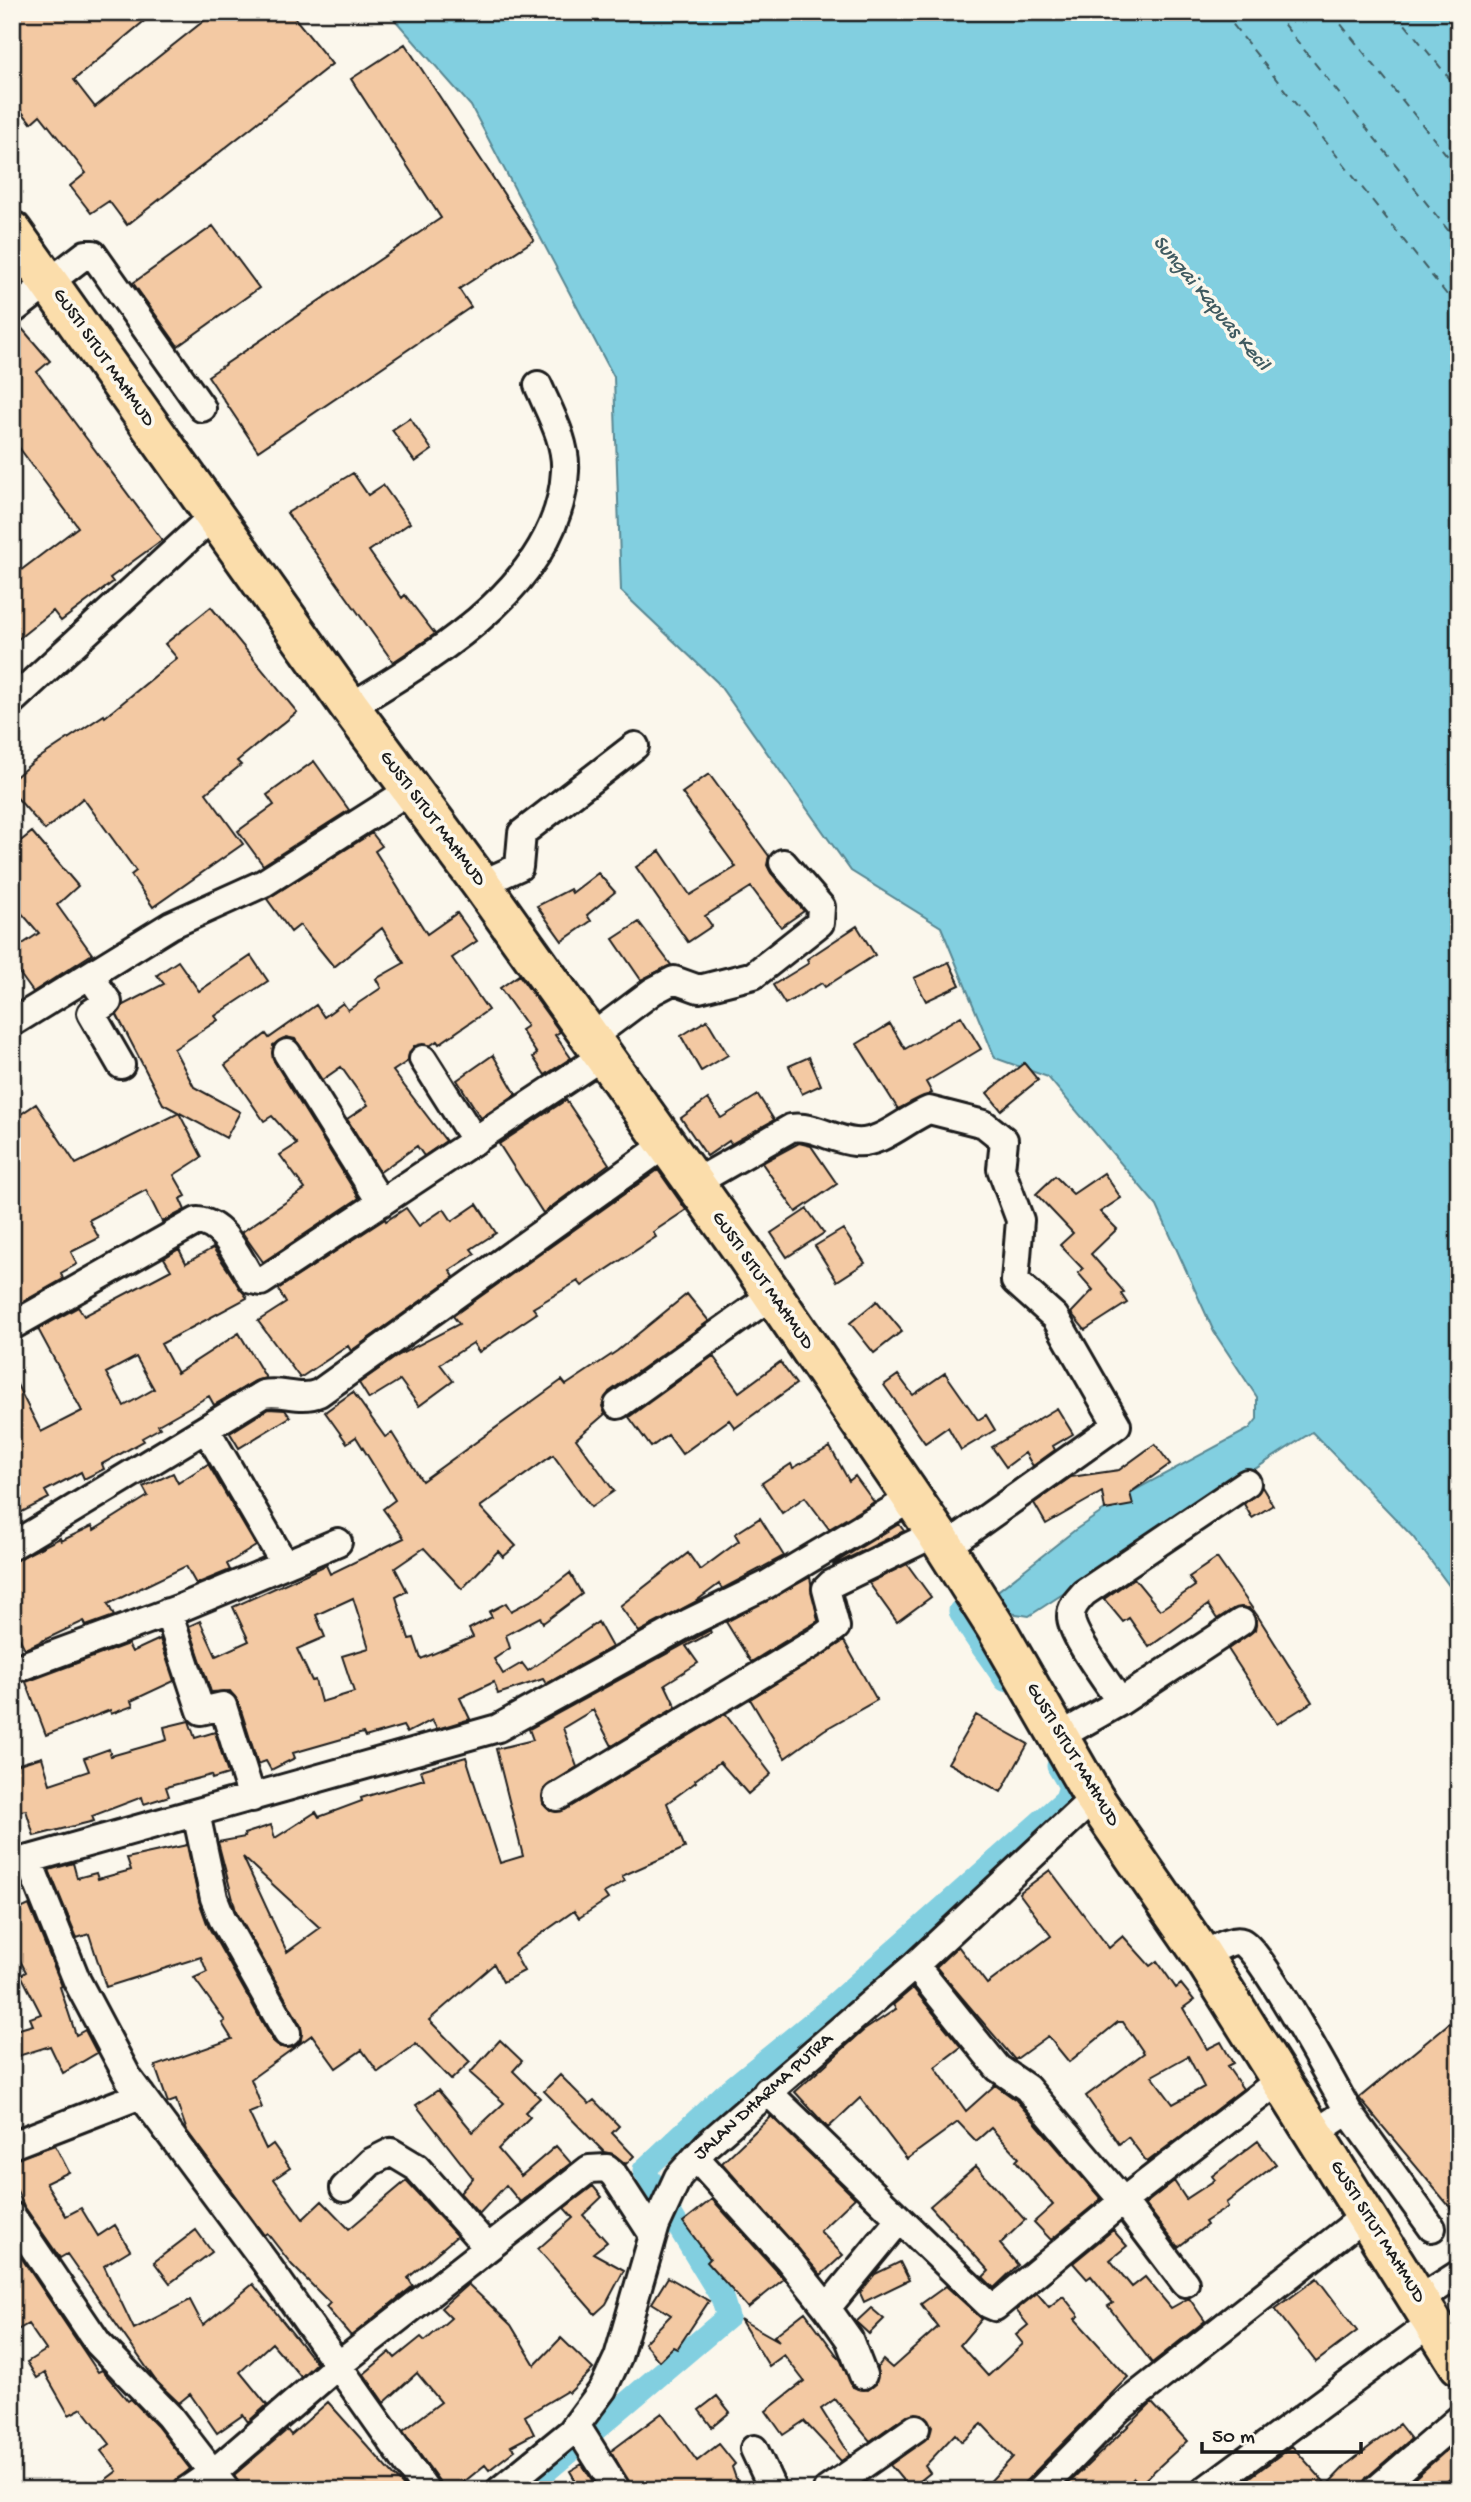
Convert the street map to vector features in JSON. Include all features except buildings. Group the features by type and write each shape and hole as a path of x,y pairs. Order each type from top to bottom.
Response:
{"highway":[{"name":"GUSTI SITUT MAHMUD","path":"12,231 349,707 481,884 595,1048 666,1144 912,1498 995,1626 1094,1798 1202,1955 1458,2360"}],"street":[{"path":"12,311 86,254 93,254 201,408"},
{"path":"349,707 420,664 474,625 512,586 547,536 556,515 565,469 561,439 538,385"},
{"path":"12,701 217,519"},
{"path":"481,884 519,867 522,833 635,746"},
{"path":"12,1023 171,925 264,883 410,790"},
{"path":"12,1326 197,1221 214,1225 221,1231 252,1280 261,1282 475,1141 595,1048 674,980 699,989 754,975 820,923 821,907 783,863"},
{"path":"90,976 108,1002 91,1013 121,1065"},
{"path":"287,1053 382,1203"},
{"path":"423,1059 475,1141"},
{"path":"557,1797 836,1627 826,1589 831,1584 947,1550 1117,1425 1055,1317 1015,1281 1020,1220 1001,1169 1004,1140 984,1124 929,1110 868,1142 856,1142 809,1128 791,1128 693,1184"},
{"path":"12,1546 267,1393 302,1398 319,1393 666,1144"},
{"path":"618,1405 772,1295"},
{"path":"205,1429 284,1563"},
{"path":"1120,1702 1076,1632 1070,1617 1074,1603 1084,1593 1247,1483"},
{"path":"426,2490 265,2262 141,2095 77,1981 20,1862 498,1728 690,1622 766,1585 912,1498"},
{"path":"12,1670 168,1612 338,1542"},
{"path":"168,1612 201,1711 223,1706 252,1798"},
{"path":"1060,1736 1120,1702 1241,1622"},
{"name":"JALAN DHARMA PUTRA","path":"500,2490 584,2437 618,2357 654,2230 687,2167 767,2091 915,1965 1094,1798"},
{"path":"196,1813 214,1898 222,1918 288,2033"},
{"path":"1202,1955 1234,1941 1246,1945 1273,1981 1348,2111 1432,2228"},
{"path":"915,1965 998,2068 1027,2088 1123,2201 1185,2283"},
{"path":"767,2091 995,2307 1123,2201 1281,2079"},
{"path":"12,2145 141,2095"},
{"path":"1315,2133 1348,2111"},
{"path":"344,2188 371,2162 391,2152 416,2167 488,2248"},
{"path":"187,2490 220,2481 337,2367 568,2182 589,2169 600,2167 614,2175 654,2230"},
{"path":"687,2167 787,2258 849,2339 863,2375"},
{"path":"1040,2490 1118,2410 1366,2215"},
{"path":"12,2216 98,2343 169,2416 220,2481"},
{"path":"827,2308 900,2219"},
{"path":"1205,2490 1427,2310 1459,2274"},
{"path":"1376,2490 1459,2419"},
{"path":"827,2490 916,2428"},
{"path":"584,2437 617,2490"},
{"path":"754,2449 773,2490"}],"water":[{"name":"Sungai Kapuas Kecil","path":"388,12 1459,12 1459,1599 1413,1537 1312,1432 1029,1616 976,1608 1075,1530 1133,1491 1249,1429 1257,1419 1257,1397 1214,1332 1157,1206 1048,1077 995,1058 941,927 851,871 717,682 621,591 614,377 471,106"}],"waterway":[{"path":"976,1608 960,1611 1005,1680"},
{"path":"524,2490 728,2317 722,2298 644,2170 726,2093 824,2013 1066,1799 1070,1786 1058,1766"}],"ferry route":[{"path":"1223,12 1459,310"},
{"path":"1274,12 1459,244"},
{"path":"1331,12 1459,170"},
{"path":"1395,12 1459,90"},
{"path":"1451,12 1459,21"}]}
